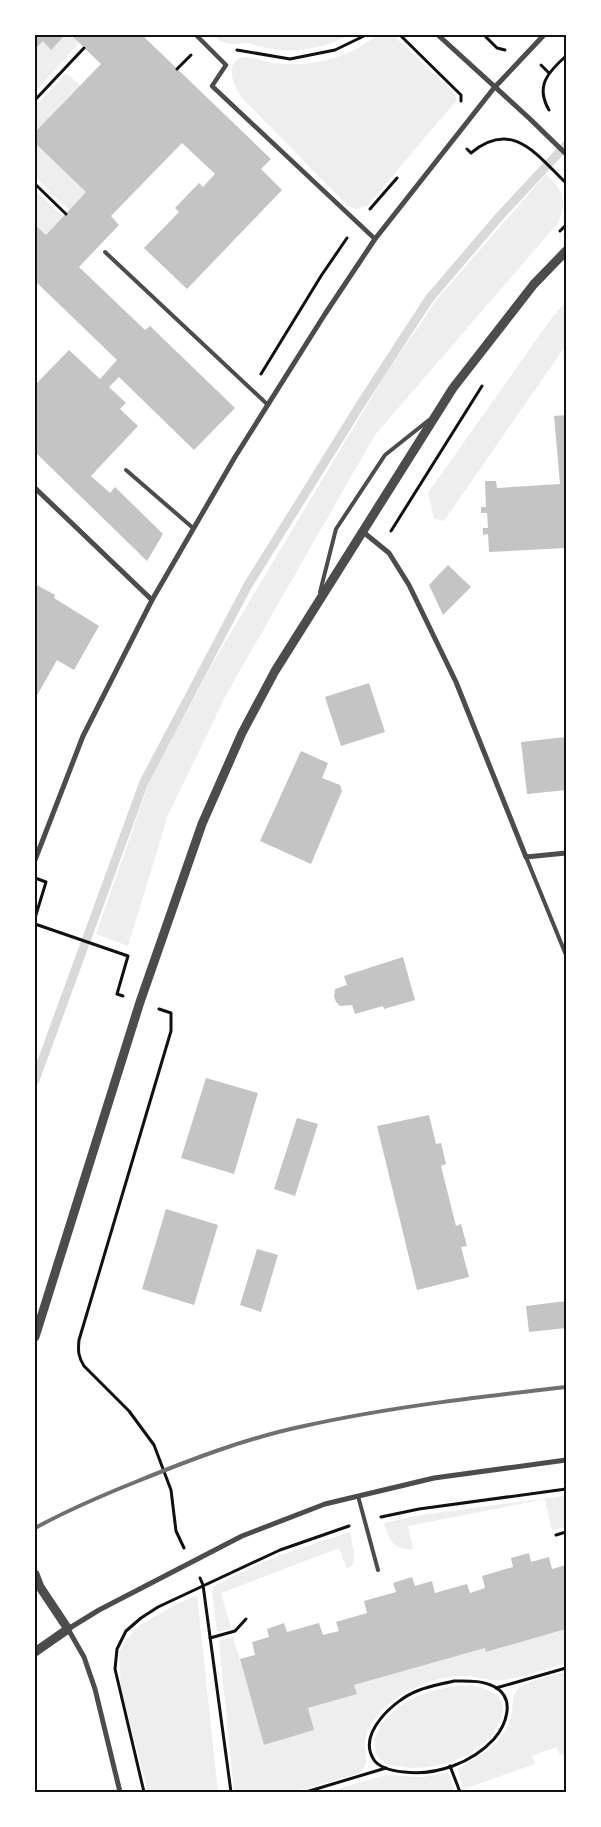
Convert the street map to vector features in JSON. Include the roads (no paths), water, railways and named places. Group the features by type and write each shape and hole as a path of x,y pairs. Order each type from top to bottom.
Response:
{"street":[{"path":"196,35 226,65 212,86 375,239"},
{"path":"438,35 566,154"},
{"path":"35,860 83,736 152,600 268,405 375,239 494,88 544,35"},
{"path":"35,1337 133,1024 202,824 242,733 275,671 319,599 453,388 534,284 566,251"},
{"path":"35,488 152,600"},
{"path":"362,531 389,553 409,585 456,682 526,857 566,853"},
{"path":"35,1652 99,1610 242,1536 325,1504 434,1478 566,1460"},
{"path":"35,1574 40,1587 84,1657 95,1689 120,1792"}],"lane":[{"path":"105,252 268,405"},
{"path":"319,599 336,530 385,455 435,416"},
{"path":"126,470 194,528"},
{"path":"526,857 566,955"},
{"path":"358,1496 378,1570"}],"waterway":[{"path":"35,1080 144,782 248,585 362,402 429,299 499,217 566,145"}],"railway":[{"path":"35,1528 99,1497 179,1465 241,1443 283,1431 336,1419 401,1408 566,1387"}]}
